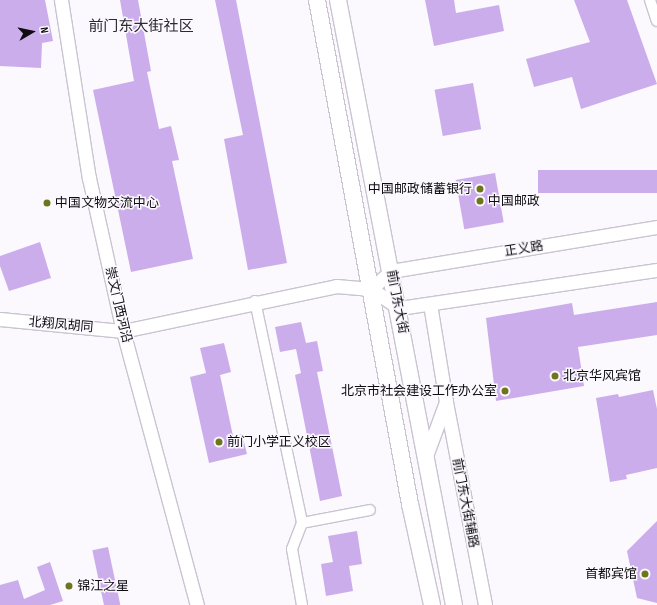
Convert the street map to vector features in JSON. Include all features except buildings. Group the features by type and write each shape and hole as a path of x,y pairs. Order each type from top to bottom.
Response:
{"main road":[{"name":"前门东大街","path":"317,0 432,605"},
{"name":"前门东大街","path":"338,0 399,308 454,605"}],"street":[{"name":"崇文门西河沿","path":"61,0 89,178 122,331 163,471 197,605"},
{"path":"650,0 657,21"},
{"name":"正义路","path":"391,271 657,227"},
{"path":"391,271 371,289 399,308 657,270"},
{"name":"北翔凤胡同","path":"0,319 122,331 336,286 371,289"},
{"path":"255,302 302,523 292,549 302,605"},
{"name":"前门东大街辅路","path":"430,304 446,402 485,605"},
{"name":"前门东大街辅路","path":"426,456 446,402"},
{"path":"302,523 370,510"}],"place":[{"name":"中国邮政储蓄银行","path":"480,189"},
{"name":"中国邮政","path":"480,201"},
{"name":"中国文物交流中心","path":"47,203"},
{"name":"北京华风宾馆","path":"555,376"},
{"name":"北京市社会建设工作办公室","path":"505,391"},
{"name":"前门小学正义校区","path":"219,442"},
{"name":"首都宾馆","path":"645,574"},
{"name":"锦江之星","path":"69,586"}],"district":[{"name":"前门东大街社区","path":"141,27"}]}
